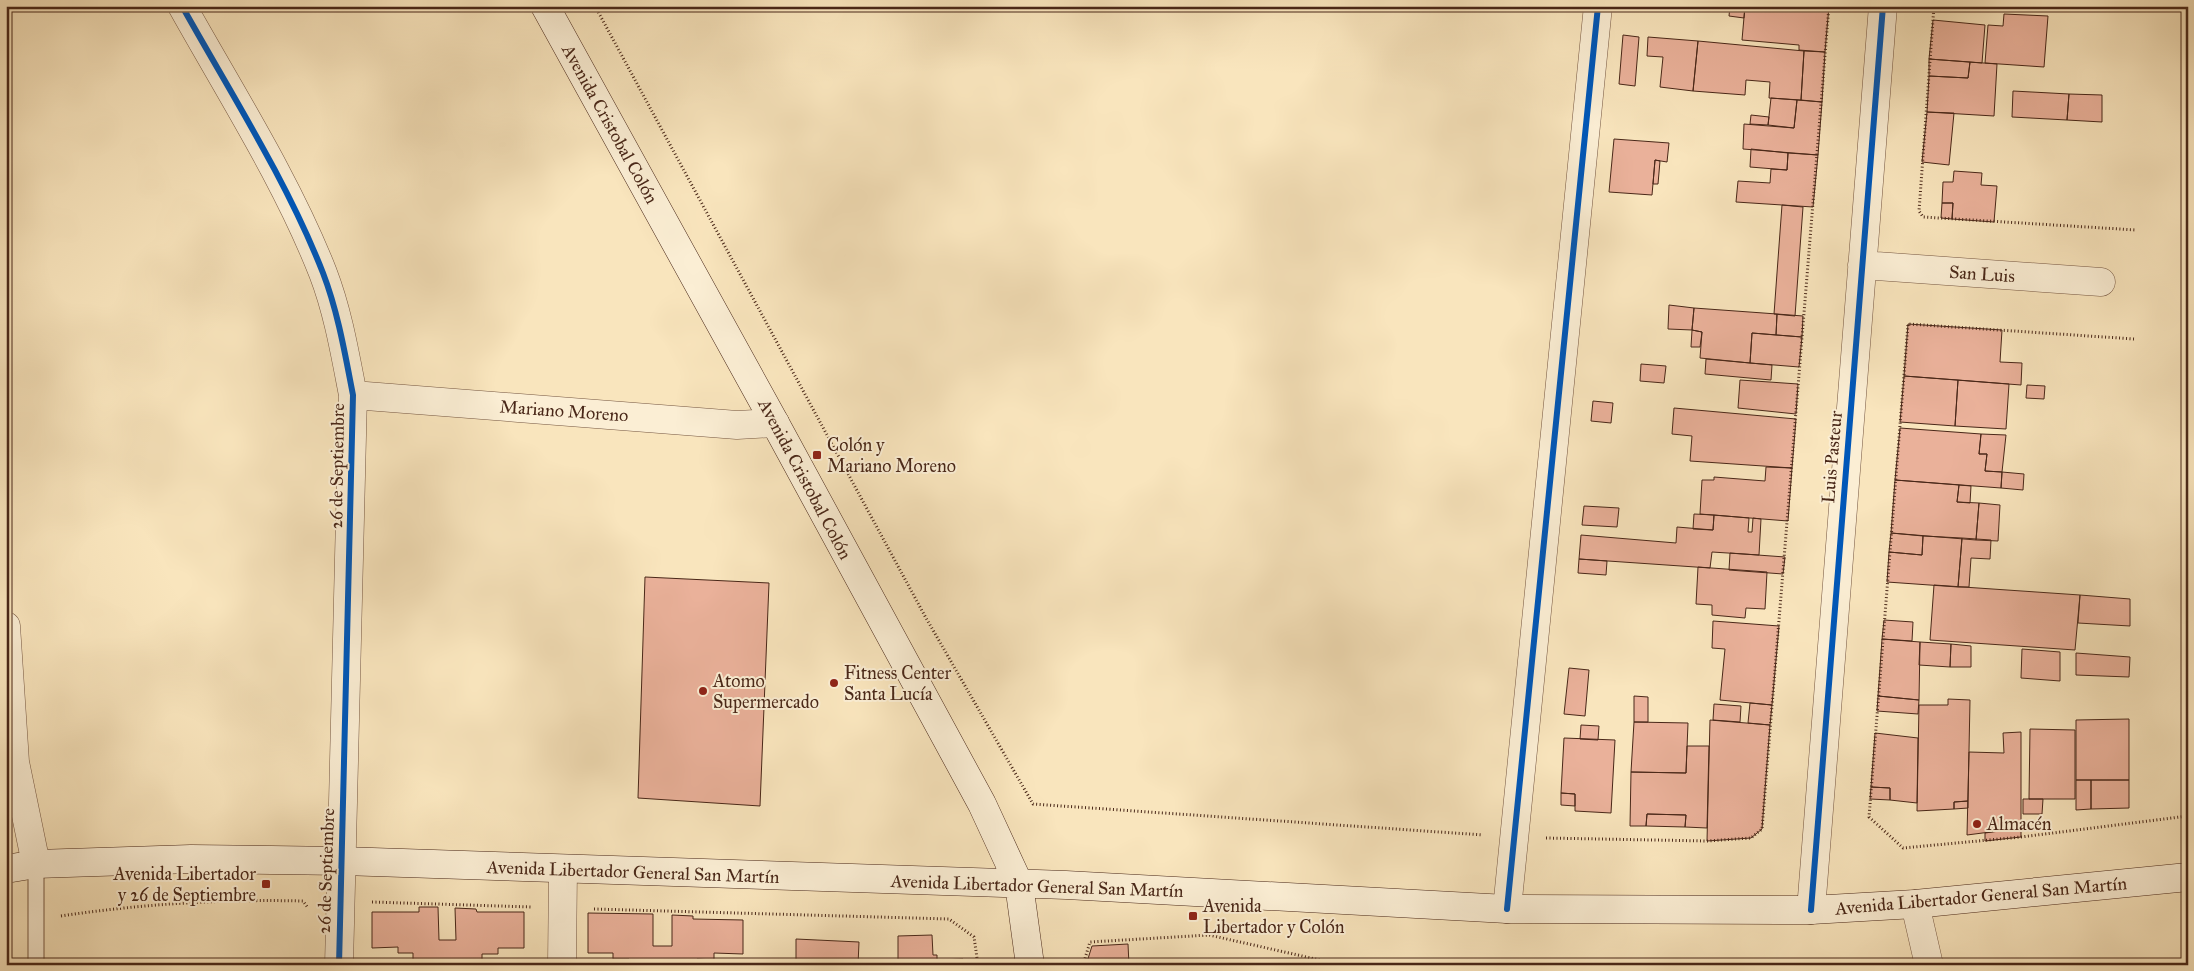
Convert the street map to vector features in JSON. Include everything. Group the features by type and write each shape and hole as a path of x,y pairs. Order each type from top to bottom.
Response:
{"street":[{"name":"26 de Septiembre","path":"182,6 286,194 323,274 340,333 353,395 339,965"},
{"name":"Avenida Cristobal Colón","path":"545,6 982,804 1019,884 1030,965"},
{"path":"1508,909 1598,6"},
{"name":"Luis Pasteur","path":"1811,910 1883,6"},
{"name":"San Luis","path":"1862,265 2101,282"},
{"name":"Mariano Moreno","path":"353,395 737,425 775,423"},
{"path":"6,626 15,762 36,864"},
{"name":"Avenida Libertador General San Martín","path":"6,869 36,864 191,859 342,861 1066,885 1508,909 1811,910 1915,904 2188,877"},
{"path":"562,965 563,869"},
{"path":"1915,904 1929,965"}],"lane":[{"path":"36,864 36,965"}],"path":[{"path":"596,6 926,618 1033,804 1514,837 1707,841 1751,838 1762,829 1829,6"},
{"path":"1934,6 1919,211 1923,217 2136,230"},
{"path":"2134,339 1908,324 1869,816 1902,848 2021,837 2188,816"},
{"path":"36,920 108,909 261,900 303,901"},
{"path":"367,902 538,907"},
{"path":"586,909 949,919 974,937 978,965"},
{"path":"1083,965 1090,942 1209,935 1342,965"}],"building":[{"path":"1730,6 1745,6 1744,18 1729,16"},
{"path":"1745,6 1829,6 1825,52 1799,50 1799,45 1742,40"},
{"path":"2004,14 2048,16 2044,67 1985,63 1988,25 2003,26"},
{"path":"1933,20 1985,25 1982,63 1929,59"},
{"path":"1623,35 1639,37 1635,86 1619,84"},
{"path":"1648,37 1698,41 1693,91 1660,87 1663,57 1647,56"},
{"path":"1698,41 1804,51 1801,100 1769,98 1770,82 1746,80 1745,95 1693,91"},
{"path":"1804,51 1825,52 1822,102 1801,100"},
{"path":"1929,59 1970,62 1968,78 1929,76"},
{"path":"1970,62 1997,64 1994,116 1927,112 1929,76 1968,78"},
{"path":"2013,91 2069,94 2067,120 2012,117"},
{"path":"2069,94 2102,95 2102,122 2067,120"},
{"path":"1771,98 1797,100 1794,128 1768,125"},
{"path":"1797,100 1822,102 1818,155 1743,149 1744,124 1794,128"},
{"path":"1927,112 1954,113 1949,165 1922,162"},
{"path":"1751,115 1769,117 1768,125 1750,124"},
{"path":"1614,139 1669,143 1667,162 1655,160 1652,195 1609,192"},
{"path":"1751,149 1788,153 1787,170 1750,167"},
{"path":"1788,153 1818,155 1813,207 1736,202 1738,181 1770,183 1771,169 1787,170"},
{"path":"1655,160 1660,161 1658,184 1653,184"},
{"path":"1954,171 1982,173 1981,185 1997,186 1994,222 1952,219 1953,203 1942,203 1943,182 1953,182"},
{"path":"1942,203 1953,203 1952,219 1941,218"},
{"path":"1782,205 1803,207 1795,316 1774,314"},
{"path":"1669,305 1694,308 1692,330 1668,329"},
{"path":"1694,308 1777,314 1776,335 1752,333 1750,363 1700,358 1702,332 1692,330"},
{"path":"1777,314 1803,316 1802,337 1776,335"},
{"path":"1908,324 2002,330 2000,362 2022,363 2021,385 1904,376"},
{"path":"1692,330 1702,332 1700,347 1691,347"},
{"path":"1752,333 1802,337 1799,367 1750,363"},
{"path":"1706,359 1772,365 1771,380 1705,374"},
{"path":"1641,364 1666,366 1664,383 1640,381"},
{"path":"1904,376 1958,380 1955,426 1900,422"},
{"path":"1740,380 1798,384 1796,414 1738,408"},
{"path":"1958,380 2009,384 2006,429 1955,426"},
{"path":"2027,385 2045,386 2044,399 2026,398"},
{"path":"1593,401 1613,403 1611,423 1591,421"},
{"path":"1674,408 1796,419 1792,468 1690,461 1692,436 1672,434"},
{"path":"1900,428 1981,434 1979,454 1987,454 1985,471 2002,472 2001,488 1895,480"},
{"path":"1981,434 2006,435 2002,472 1985,471 1987,454 1979,454"},
{"path":"1766,467 1792,468 1788,521 1700,514 1702,480 1714,480 1714,477 1765,481"},
{"path":"2002,472 2024,474 2023,490 2001,488"},
{"path":"1895,480 1959,485 1957,502 1979,503 1976,540 1891,533"},
{"path":"1959,485 1971,486 1970,503 1957,502"},
{"path":"1979,503 2000,505 1998,541 1976,540"},
{"path":"1584,506 1619,508 1617,527 1582,525"},
{"path":"1694,514 1714,515 1713,530 1693,529"},
{"path":"1714,515 1749,518 1748,532 1752,532 1753,518 1761,519 1759,555 1712,552 1710,568 1579,559 1581,535 1676,543 1677,527 1713,530"},
{"path":"1891,533 1923,536 1922,555 1889,552"},
{"path":"1923,536 1962,538 1958,587 1887,582 1889,552 1922,555"},
{"path":"1962,538 1991,540 1990,559 1971,558 1969,587 1958,587"},
{"path":"1730,553 1785,557 1783,574 1729,570"},
{"path":"1579,559 1607,561 1606,575 1578,573"},
{"path":"1698,567 1767,572 1765,609 1746,608 1745,618 1712,615 1712,605 1696,604"},
{"name":"Atomo Supermercado","path":"645,577 769,583 760,806 638,798"},
{"path":"1934,585 2080,595 2075,650 1930,640"},
{"path":"2080,595 2130,599 2130,626 2078,623"},
{"path":"1884,620 1913,622 1912,641 1882,639"},
{"path":"1713,621 1779,626 1772,705 1720,700 1725,649 1712,648"},
{"path":"1882,639 1920,642 1919,700 1878,696"},
{"path":"1920,642 1951,644 1950,667 1919,665"},
{"path":"1951,644 1971,646 1971,667 1950,667"},
{"path":"2022,649 2060,652 2060,681 2021,678"},
{"path":"2076,653 2130,657 2129,677 2076,675"},
{"path":"1569,668 1589,670 1585,716 1564,714"},
{"path":"1634,696 1648,697 1648,722 1634,722"},
{"path":"1878,696 1919,700 1918,714 1877,711"},
{"path":"1948,699 1970,700 1968,801 1954,802 1954,809 1917,811 1919,705 1948,705"},
{"path":"1750,703 1772,705 1770,725 1748,723"},
{"path":"1714,704 1741,706 1740,722 1713,720"},
{"path":"2129,719 2129,780 2076,780 2076,720"},
{"path":"1710,720 1770,725 1762,829 1751,838 1707,841"},
{"path":"1634,722 1688,723 1686,773 1631,772"},
{"path":"1581,725 1599,726 1598,740 1580,739"},
{"path":"2030,729 2075,730 2075,799 2029,799"},
{"path":"2021,732 2021,828 1967,835 1969,752 2004,753 2003,733"},
{"path":"1875,733 1918,738 1917,803 1890,800 1890,788 1871,787"},
{"path":"1564,738 1615,740 1611,813 1575,811 1575,794 1561,793"},
{"path":"1687,746 1709,746 1707,828 1685,827 1686,815 1647,814 1646,826 1630,826 1631,772 1686,773"},
{"path":"2076,780 2091,780 2091,809 2076,810"},
{"path":"2091,780 2129,780 2129,808 2091,809"},
{"path":"1871,787 1890,788 1890,800 1870,799"},
{"path":"1561,793 1575,794 1575,806 1561,805"},
{"path":"2023,799 2043,799 2042,814 2023,814"},
{"path":"1968,801 1968,808 1954,809 1954,802"},
{"path":"1647,814 1686,815 1685,827 1646,826"},
{"path":"2021,828 2021,837 1985,841 1985,833"},
{"path":"419,907 438,907 439,940 456,940 455,908 476,909 477,912 524,912 524,948 498,948 498,954 482,954 482,965 413,965 413,953 398,953 398,947 372,948 372,912 419,912"},
{"path":"588,913 653,914 653,946 672,946 672,915 693,916 693,919 743,920 743,954 714,953 714,960 697,959 697,965 629,965 629,959 613,959 613,953 588,953"},
{"path":"932,935 933,955 937,955 937,960 963,959 964,965 898,965 898,936"},
{"path":"796,939 859,942 858,965 796,965"},
{"path":"1128,944 1129,965 1086,965 1092,946"}],"cycle path":[{"path":"182,6 257,137 309,239 333,303 353,395 339,965"},
{"path":"1507,909 1598,6"},
{"path":"1811,910 1883,6"}],"place":[{"name":"Colón y Mariano Moreno","path":"817,455"},
{"name":"Fitness Center Santa Lucía","path":"834,683"},
{"name":"Atomo Supermercado","path":"703,691"},
{"name":"Almacén","path":"1977,824"},
{"name":"Avenida Libertador y 26 de Septiembre","path":"266,884"},
{"name":"Avenida Libertador y Colón","path":"1193,916"}]}
